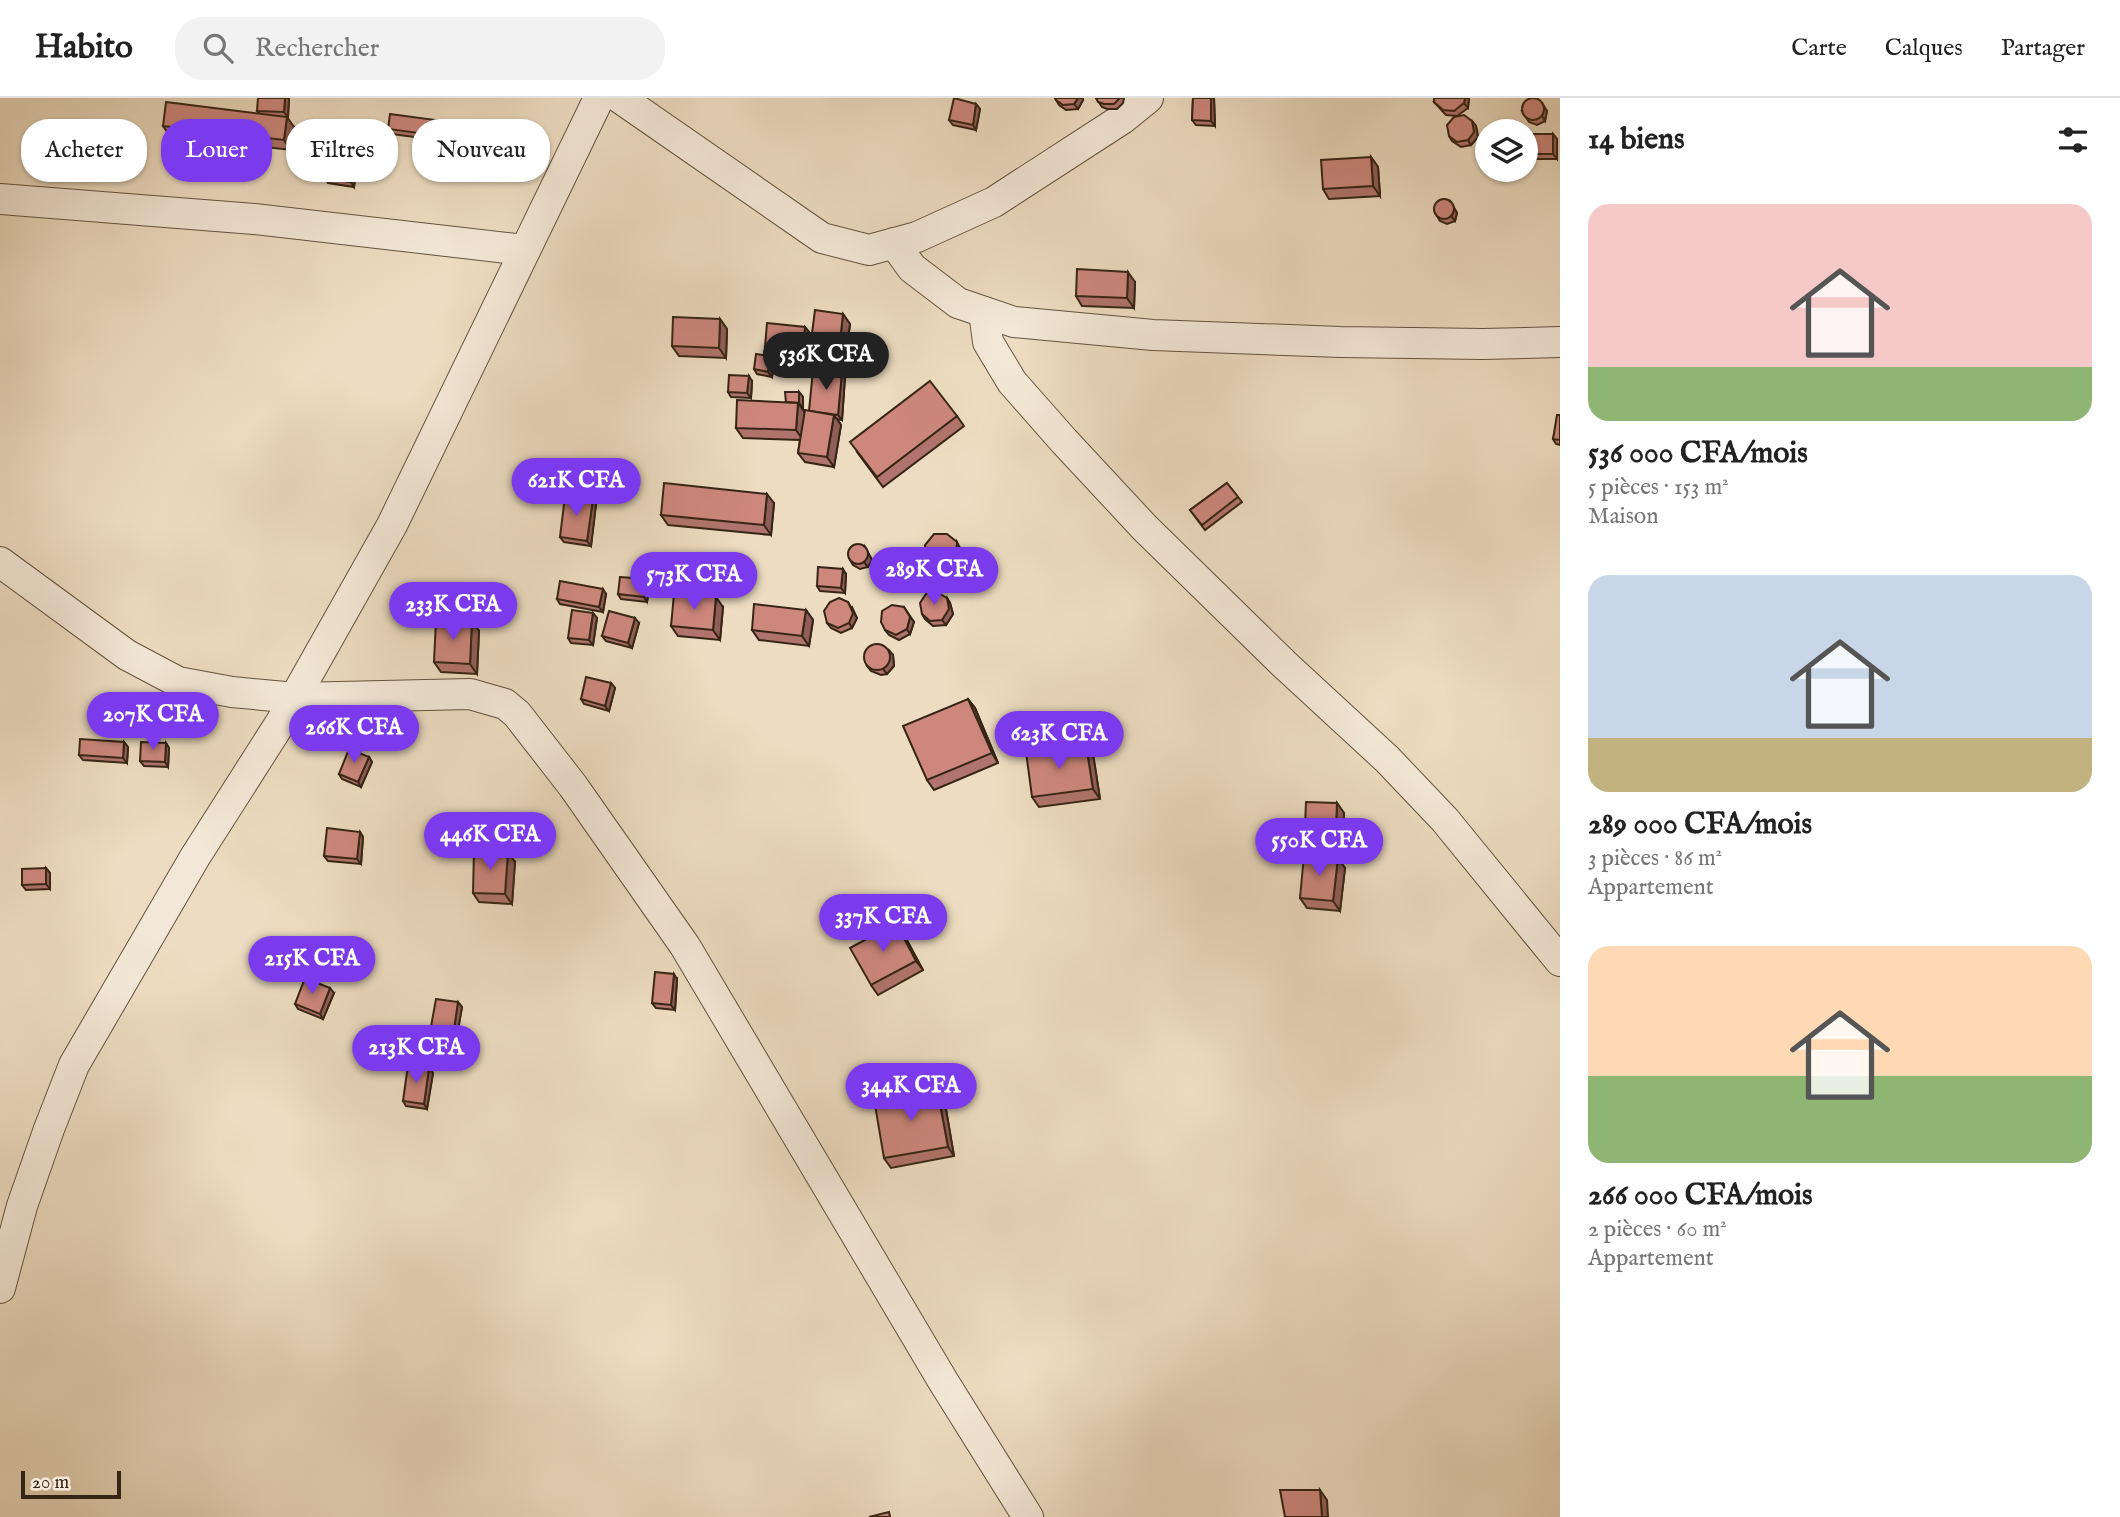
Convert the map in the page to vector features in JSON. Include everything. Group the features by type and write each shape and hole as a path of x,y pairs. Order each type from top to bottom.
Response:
{"street":[{"path":"0,1288 22,1206 74,1065 195,857 295,698 392,525 599,98"},
{"path":"620,98 822,238 869,250 917,237 994,202 1122,119 1148,98"},
{"path":"0,199 254,219 525,250"},
{"path":"894,243 912,268 958,303 1014,322 1153,335 1340,342 1560,342"},
{"path":"984,312 988,342 1012,382 1064,441 1145,528 1284,664 1387,759 1445,820 1560,961"},
{"path":"0,562 127,655 178,681 232,692 295,698 471,694 505,704 517,714 573,786 685,946 943,1381 1028,1517"}],"building":[{"path":"258,98 285,98 284,112 257,111"},
{"path":"954,98 976,104 973,125 949,120"},
{"path":"1055,98 1078,98 1074,104 1063,105"},
{"path":"1096,98 1120,98 1114,104 1104,104"},
{"path":"1193,98 1211,98 1211,121 1192,120"},
{"path":"1434,98 1465,98 1464,103 1454,111 1443,110 1434,102"},
{"path":"1529,99 1537,99 1543,105 1543,113 1537,119 1529,119 1523,113 1523,105"},
{"path":"166,102 287,117 284,140 272,139 272,119 164,119"},
{"path":"390,114 428,119 412,119 412,132 398,130 398,119 389,119"},
{"path":"1464,115 1472,121 1474,132 1468,140 1457,142 1449,136 1447,125 1454,117"},
{"path":"1538,134 1553,134 1553,154 1538,154"},
{"path":"1371,157 1373,186 1323,189 1321,160"},
{"path":"1444,199 1451,202 1454,209 1451,216 1444,219 1437,216 1434,209 1437,202"},
{"path":"1077,269 1128,272 1127,298 1076,296"},
{"path":"815,310 843,314 838,360 809,357"},
{"path":"673,317 720,319 719,348 672,346"},
{"path":"767,323 805,327 803,350 765,347"},
{"path":"756,354 770,356 768,372 754,369"},
{"path":"813,370 842,372 838,415 809,411"},
{"path":"729,375 749,376 747,393 728,392"},
{"path":"930,381 957,416 877,477 850,442"},
{"path":"785,392 799,392 799,403 786,402"},
{"path":"737,400 798,403 796,430 736,428"},
{"path":"805,410 834,415 827,457 798,453"},
{"path":"1557,415 1560,415 1560,440 1553,439"},
{"path":"579,461 626,466 623,491 576,487"},
{"path":"664,483 767,494 764,525 661,515"},
{"path":"1227,483 1238,497 1202,525 1190,510"},
{"path":"565,496 593,499 587,541 560,537"},
{"path":"934,534 947,534 957,542 956,556 947,564 934,564 926,556 925,545"},
{"path":"858,544 865,547 868,554 865,561 858,564 851,561 848,554 851,547"},
{"path":"818,567 843,569 841,588 817,586"},
{"path":"620,577 646,579 644,597 618,594"},
{"path":"560,581 603,589 599,607 557,599"},
{"path":"937,592 947,598 949,609 942,620 930,621 922,614 920,603 926,594"},
{"path":"674,594 716,597 713,630 671,626"},
{"path":"839,598 848,602 853,613 849,623 838,628 827,623 824,611 830,602"},
{"path":"754,604 806,610 802,636 752,630"},
{"path":"892,605 904,607 910,617 907,629 896,635 885,630 881,622 882,611"},
{"path":"572,610 593,613 589,640 568,638"},
{"path":"609,611 635,618 628,643 602,636"},
{"path":"436,620 472,621 470,664 434,662"},
{"path":"877,644 886,648 890,657 886,666 877,670 868,666 864,657 868,648"},
{"path":"586,677 611,683 605,706 581,699"},
{"path":"968,699 992,753 927,780 903,726"},
{"path":"80,739 124,742 123,758 79,755"},
{"path":"141,742 166,743 165,762 140,761"},
{"path":"1086,745 1093,789 1032,797 1026,752"},
{"path":"349,749 369,757 358,782 339,774"},
{"path":"1306,802 1337,803 1335,850 1304,849"},
{"path":"327,828 360,832 357,859 324,856"},
{"path":"474,850 508,852 505,894 473,893"},
{"path":"1304,855 1338,858 1333,901 1300,898"},
{"path":"46,868 46,884 22,885 22,869"},
{"path":"896,923 916,961 871,985 850,948"},
{"path":"655,972 674,974 671,1005 652,1003"},
{"path":"305,978 330,988 320,1014 295,1004"},
{"path":"436,999 458,1002 453,1036 430,1032"},
{"path":"408,1065 429,1068 424,1104 403,1101"},
{"path":"937,1088 948,1147 884,1158 874,1099"},
{"path":"1280,1490 1320,1490 1322,1517 1285,1517"},
{"path":"889,1512 890,1517 869,1517"}]}
